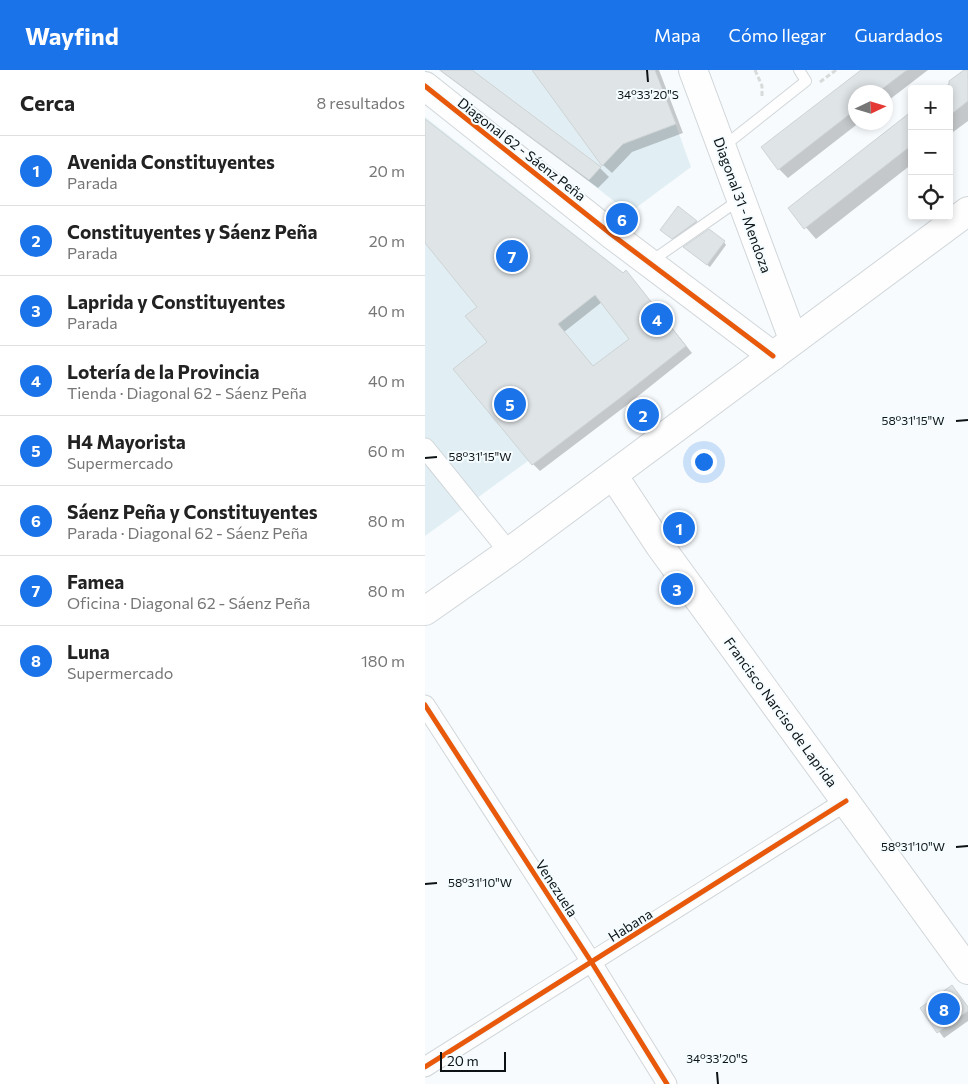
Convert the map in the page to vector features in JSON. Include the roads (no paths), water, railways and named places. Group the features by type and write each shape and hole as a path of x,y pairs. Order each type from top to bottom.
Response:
{"main road":[{"name":"Diagonal 31 - Mendoza","path":"693,70 740,199 783,348"},
{"name":"Diagonal 62 - Sáenz Peña","path":"425,86 649,263 783,348"},
{"path":"425,611 509,552 968,211"},
{"name":"Francisco Narciso de Laprida","path":"613,475 660,546 968,970"}],"street":[{"path":"425,448 509,552"},
{"name":"Venezuela","path":"425,705 592,963 667,1084"},
{"name":"Habana","path":"425,1067 846,801"}],"lane":[{"path":"721,148 807,80 799,70"},
{"path":"649,263 740,199"}],"place":[{"name":"Sáenz Peña y Constituyentes","path":"622,219"},
{"name":"Famea","path":"512,256"},
{"name":"Lotería de la Provincia","path":"657,319"},
{"name":"H4 Mayorista","path":"510,404"},
{"name":"Constituyentes y Sáenz Peña","path":"643,415"},
{"name":"Avenida Constituyentes","path":"679,528"},
{"name":"Laprida y Constituyentes","path":"677,589"},
{"name":"Luna","path":"944,1009"}]}
